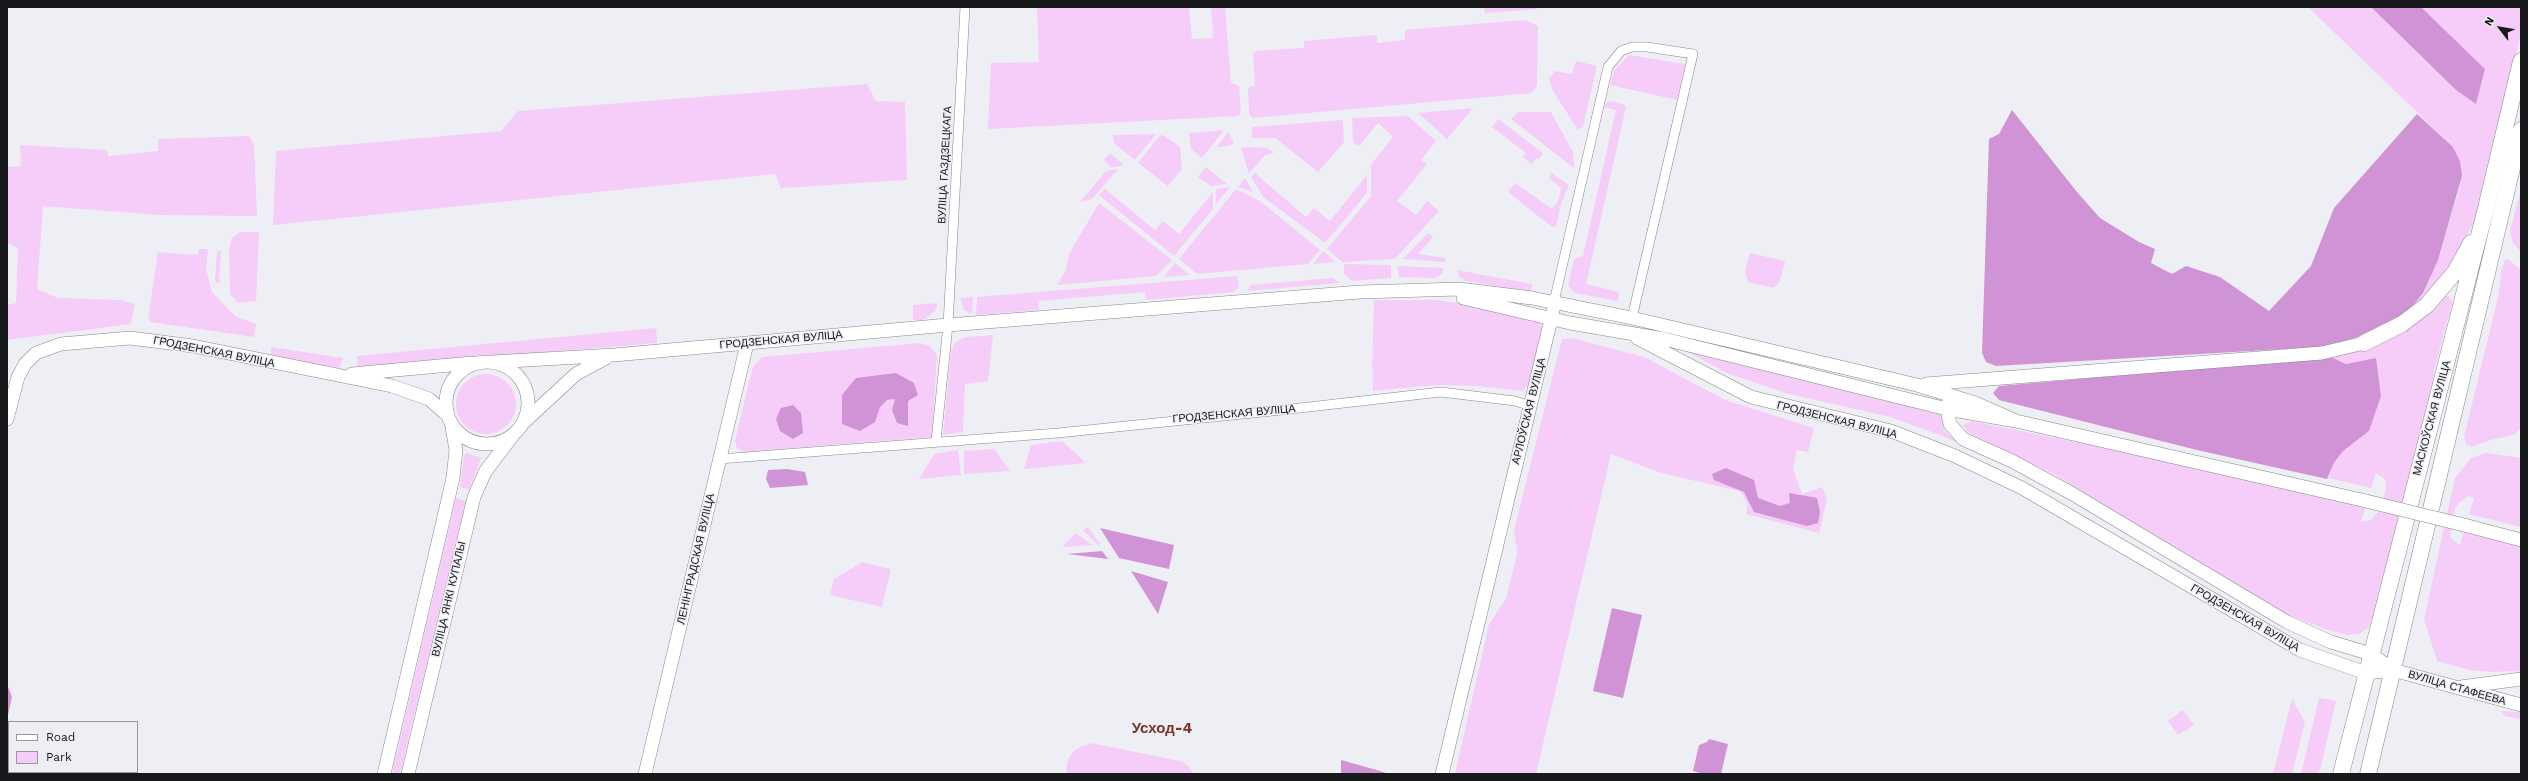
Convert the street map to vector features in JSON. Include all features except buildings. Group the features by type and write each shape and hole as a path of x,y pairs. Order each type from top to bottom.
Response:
{"highway":[{"name":"МАСКОЎСКАЯ ВУЛІЦА","path":"2341,774 2486,208 2521,61"},
{"name":"МАСКОЎСКАЯ ВУЛІЦА","path":"2368,774 2521,130"},
{"path":"2364,343 2402,324 2437,296 2464,257 2486,208"}],"main road":[{"name":"ГРОДЗЕНСКАЯ ВУЛІЦА","path":"492,362 614,355 948,325 1360,292 1459,289 1554,302 1632,318 1917,385 1975,403 2016,421"},
{"name":"ГРОДЗЕНСКАЯ ВУЛІЦА","path":"1424,290 1496,304 1551,318 1664,339 1947,409 2016,421 2366,501 2521,540"},
{"name":"АРЛОЎСКАЯ ВУЛІЦА","path":"1442,774 1531,406 1554,302"},
{"name":"ГРОДЗЕНСКАЯ ВУЛІЦА","path":"1625,332 1752,397 1891,432 1955,456 2022,488 2277,638 2326,660 2366,673 2393,670"},
{"name":"ГРОДЗЕНСКАЯ ВУЛІЦА","path":"7,419 18,377 30,358 43,349 61,344 136,338 193,346 406,390 429,400 446,414"},
{"path":"1917,385 2322,353 2364,343"},
{"name":"ЛЕНІНГРАДСКАЯ ВУЛІЦА","path":"645,774 747,344"},
{"name":"ГРОДЗЕНСКАЯ ВУЛІЦА","path":"522,424 576,374 614,355"},
{"name":"ГРОДЗЕНСКАЯ ВУЛІЦА","path":"330,374 356,374 478,362"},
{"path":"478,362 492,362 513,372 526,391 527,408 522,424 513,435 502,442 488,445 474,443 462,437 452,427 446,414 445,401 448,388 455,376 466,367 478,362"},
{"path":"1947,409 1950,395"},
{"name":"ГРОДЗЕНСКАЯ ВУЛІЦА","path":"1947,409 1950,424 1963,439 2012,461 2071,493 2287,622 2331,642 2371,654 2393,670"},
{"name":"ВУЛІЦА ЯНКІ КУПАЛЫ","path":"384,774 453,478 456,450 452,427"},
{"name":"ВУЛІЦА ЯНКІ КУПАЛЫ","path":"408,774 474,497 485,472 513,435"},
{"name":"ВУЛІЦА СТАФЕЕВА","path":"2393,670 2521,705"},
{"path":"2456,688 2521,679"}],"street":[{"name":"ВУЛІЦА ГАЗДЗЕЦКАГА","path":"948,325 965,7"},
{"name":"АРЛОЎСКАЯ ВУЛІЦА","path":"1554,302 1606,73 1612,61 1620,52 1639,46 1693,54 1632,318"},
{"path":"936,441 948,325"},
{"name":"ГРОДЗЕНСКАЯ ВУЛІЦА","path":"719,459 936,441 1058,433 1441,392 1515,401 1531,406"}],"green space":[{"path":"1037,7 1189,7 1192,39 1213,38 1211,7 1225,7 1231,83 1239,86 1241,113 1238,116 988,129 991,63 1039,62"},
{"path":"1484,7 1537,7 1537,9 1485,13"},
{"path":"2308,7 2371,7 2456,90 2476,104 2485,69 2421,7 2521,7 2521,34 2475,220 2452,265 2422,299 2409,310 2423,293 2438,260 2461,183 2460,161 2453,147"},
{"path":"1525,20 1538,26 1537,85 1532,93 1252,118 1249,114 1248,88 1255,85 1253,54 1256,51 1304,48 1304,41 1377,35 1377,43 1405,40 1405,30"},
{"path":"1629,55 1685,64 1677,100 1610,85 1614,71"},
{"path":"1576,61 1597,66 1583,126 1578,130 1553,91 1549,79 1555,71 1572,74"},
{"path":"867,84 876,101 905,102 907,180 781,188 775,174 273,225 276,151 501,131 518,111"},
{"path":"1610,101 1623,104 1626,107 1586,284 1619,292 1618,301 1575,293 1568,286 1574,259 1583,256 1616,110 1604,107 1606,103"},
{"path":"1473,108 1447,139 1418,113"},
{"path":"1518,112 1551,112 1573,152 1574,168 1511,119"},
{"path":"1408,116 1436,141 1421,160 1427,164 1397,201 1416,215 1427,201 1439,211 1395,259 1342,262 1327,249 1371,196 1371,165 1393,137 1378,123 1359,146 1353,142 1352,118"},
{"path":"1498,119 1543,153 1539,159 1537,158 1532,164 1523,157 1526,153 1492,127"},
{"path":"1343,120 1344,142 1318,172 1275,138 1252,138 1252,127"},
{"path":"1224,130 1202,158 1191,149 1189,133"},
{"path":"1228,132 1234,143 1229,146 1217,147"},
{"path":"1156,134 1135,160 1114,143 1113,135"},
{"path":"1160,135 1165,136 1180,147 1182,169 1168,186 1138,163"},
{"path":"249,136 254,144 257,216 159,215 43,206 37,289 58,298 120,300 135,304 131,324 7,340 7,305 16,303 18,248 7,243 7,167 21,166 20,145 107,150 108,156 158,151 158,139"},
{"path":"1241,148 1267,148 1274,153 1265,155 1249,174"},
{"path":"1110,153 1124,165 1109,168 1110,166 1104,160"},
{"path":"1206,167 1227,184 1211,186 1198,177"},
{"path":"1118,169 1092,199 1080,202 1106,171"},
{"path":"1255,173 1306,217 1314,208 1330,221 1367,175 1367,193 1325,243 1263,197 1251,177"},
{"path":"1552,173 1569,185 1561,204 1556,227 1552,227 1508,192 1515,183 1552,209 1559,199 1561,188 1549,178"},
{"path":"1245,178 1253,192 1238,187"},
{"path":"1230,187 1216,204 1216,189"},
{"path":"1105,189 1155,230 1163,221 1179,234 1213,192 1213,209 1174,256 1099,195"},
{"path":"1236,189 1260,201 1320,250 1308,264 1197,274 1179,259"},
{"path":"2521,190 2521,252 2513,243 2510,230"},
{"path":"1099,203 1172,260 1156,276 1057,285 1066,270 1069,254"},
{"path":"240,232 259,232 256,301 238,303 230,294 229,248 232,238"},
{"path":"1428,233 1433,237 1418,254 1446,258 1445,262 1403,259"},
{"path":"199,249 208,249 206,269 212,292 235,316 256,324 254,337 150,322 148,319 158,252 198,255"},
{"path":"217,251 221,251 219,284 215,281"},
{"path":"1323,251 1336,262 1313,264"},
{"path":"1750,253 1785,261 1780,281 1774,288 1748,282 1745,272"},
{"path":"2508,259 2521,270 2521,428 2514,435 2490,440 2472,447 2466,444 2464,437 2499,293 2501,272 2505,260"},
{"path":"1175,263 1190,275 1164,277"},
{"path":"1344,264 1391,265 1391,278 1352,281 1344,274"},
{"path":"1397,266 1444,268 1442,274 1435,278 1399,277"},
{"path":"1457,270 1532,284 1531,292 1466,281 1460,277"},
{"path":"1237,276 1239,286 1234,292 1146,300 1145,292 1038,301 1039,310 976,315 977,297"},
{"path":"1333,278 1340,283 1247,291 1251,285"},
{"path":"2444,296 2449,296 2452,303 2435,367 2430,403 2373,617 2368,628 2359,634 2348,635 2328,630 2292,616 2258,600 2054,474 1969,433 1963,425 1971,421 2176,462 2366,506 2361,521 2367,521 2372,519 2380,509 2386,489 2385,479 2376,473 2371,488 2328,478 2334,464 2344,450 2369,431 2381,396 2376,359 2347,364 2330,357 2365,349"},
{"path":"973,297 972,314 964,310 960,298"},
{"path":"1374,300 1436,300 1482,306 1537,318 1542,327 1530,383 1522,391 1478,386 1436,385 1373,391 1372,365"},
{"path":"938,303 935,311 923,320 913,320 913,305"},
{"path":"656,328 657,343 358,368 357,356"},
{"path":"993,335 988,381 965,384 963,432 943,435 951,351 955,343 965,337"},
{"path":"1572,338 1644,357 1725,400 1814,428 1808,452 1797,450 1793,469 1802,494 1822,487 1827,499 1819,533 1746,514 1748,504 1740,491 1661,473 1611,454 1536,774 1455,774 1489,624 1506,599 1517,554 1514,530 1562,339"},
{"path":"1667,341 1941,413 1944,430 1949,435 2029,475 1940,435 1890,417 1785,393 1727,373"},
{"path":"920,343 930,346 937,355 932,437 743,452 737,448 735,441 751,374 754,365 762,357"},
{"path":"271,347 343,358 339,368 271,357"},
{"path":"486,374 503,379 511,387 516,404 511,421 503,429 486,434 469,429 461,421 456,404 461,387 469,379"},
{"path":"1062,441 1086,463 1024,469 1031,445"},
{"path":"994,449 1010,471 964,474 964,451"},
{"path":"958,450 961,475 919,479 934,454"},
{"path":"467,453 481,458 469,489 460,487 464,455"},
{"path":"2486,453 2521,458 2521,527 2469,514 2474,498 2469,496 2460,502 2455,508 2450,534 2451,539 2460,545 2465,527 2521,543 2521,671 2490,672 2470,670 2437,661 2424,619 2455,478 2471,458"},
{"path":"456,498 466,501 400,774 392,774"},
{"path":"1088,527 1100,544 1098,545 1083,530"},
{"path":"1076,533 1092,545 1062,547"},
{"path":"862,562 891,569 882,607 830,595 834,579"},
{"path":"2319,698 2336,701 2320,771 2315,774 2301,774"},
{"path":"2292,699 2305,722 2292,774 2273,774"},
{"path":"2183,710 2194,725 2178,735 2168,721"},
{"path":"2501,711 2521,712 2521,719 2504,716"},
{"path":"1091,743 1180,761 1187,765 1194,774 1066,774 1067,763 1070,756 1076,749"}],"shaded area":[{"path":"2371,7 2421,7 2485,69 2476,104 2456,90"},
{"path":"2012,110 2077,192 2100,218 2139,242 2155,249 2151,263 2172,274 2186,266 2220,277 2269,311 2311,266 2334,208 2417,114 2453,147 2460,161 2462,176 2438,260 2423,293 2409,310 2395,320 2364,335 2335,344 2319,347 1996,366 1986,362 1982,353 1989,139 1999,134"},
{"path":"2331,357 2346,364 2376,358 2381,396 2369,431 2343,451 2334,463 2327,479 2197,450 1999,400 1993,393 1999,386"},
{"path":"896,373 914,383 918,395 908,401 908,426 897,423 892,410 895,399 887,400 880,407 875,422 860,431 842,424 842,395 856,378"},
{"path":"793,405 801,413 803,433 793,439 780,431 776,419 781,408"},
{"path":"1726,468 1754,480 1758,498 1780,506 1790,503 1789,493 1817,498 1820,512 1818,523 1807,526 1754,512 1744,492 1714,480 1712,474"},
{"path":"787,469 805,472 808,485 770,488 766,479 768,470"},
{"path":"1100,528 1174,545 1169,569 1119,558"},
{"path":"1102,551 1108,559 1067,554"},
{"path":"1131,571 1168,582 1158,614"},
{"path":"1612,608 1642,615 1623,698 1593,691"},
{"path":"7,684 12,697 7,720"},
{"path":"1709,739 1728,744 1721,774 1703,774 1693,771 1699,745 1707,742"},
{"path":"1341,760 1380,771 1389,774 1341,774"}],"district":[{"name":"Усход-4","path":"1162,729"}]}
